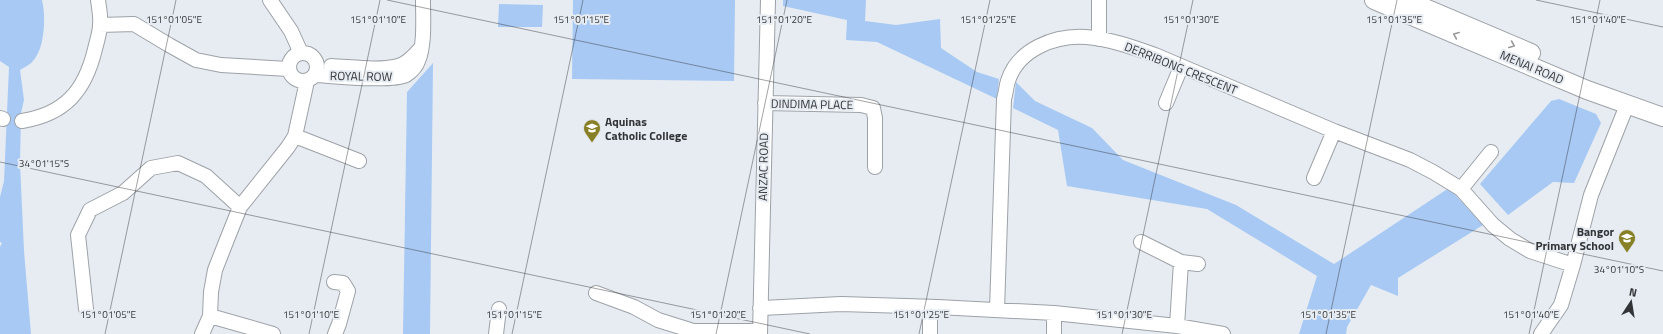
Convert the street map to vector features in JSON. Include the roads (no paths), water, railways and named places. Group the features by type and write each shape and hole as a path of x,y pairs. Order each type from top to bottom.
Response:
{"main road":[{"name":"MENAI ROAD","path":"1374,0 1405,7"},
{"name":"MENAI ROAD","path":"1381,0 1405,7 1580,87 1663,107"},
{"name":"MENAI ROAD","path":"1629,100 1663,118"}],"street":[{"path":"22,121 49,114 63,106 80,87 92,60 100,25 98,0"},
{"path":"270,0 291,31 301,53"},
{"name":"ROYAL ROW","path":"313,74 399,66 413,58 422,48 423,0"},
{"name":"ANZAC ROAD","path":"760,333 764,103 768,0"},
{"path":"1099,0 1099,39"},
{"path":"100,25 134,24 196,60 221,65 288,69"},
{"name":"DERRIBONG CRESCENT","path":"997,310 1004,107 1008,80 1022,57 1033,49 1052,41 1070,38 1085,37 1099,39 1126,45 1155,55 1334,131 1410,160 1461,189 1493,225 1510,239 1530,250 1573,265"},
{"path":"202,334 210,316 211,292 215,270 240,208 295,136 313,74 313,58 310,55 301,53 291,58 288,69 291,76 296,80 313,74"},
{"path":"1166,103 1181,67"},
{"path":"1541,334 1561,305 1591,195 1629,100"},
{"name":"DINDIMA PLACE","path":"764,103 861,105 873,108 875,118 875,167"},
{"path":"1314,178 1334,131"},
{"path":"295,136 359,161"},
{"path":"1461,189 1491,152"},
{"path":"86,309 78,235 90,210 123,193 151,168 178,163 206,176 240,208"},
{"path":"1141,242 1181,262 1198,264"},
{"path":"1177,326 1181,262"},
{"path":"334,282 343,283 348,291 335,334"},
{"path":"596,293 634,307 658,320 693,331 760,333"},
{"path":"760,308 841,304 930,306 1054,313 1177,326 1223,334"},
{"path":"930,306 930,334"},
{"path":"496,334 499,309"},
{"path":"1054,313 1054,334"},
{"path":"210,316 273,334"}],"place":[{"name":"Aquinas Catholic College","path":"592,143"},
{"name":"Bangor Primary School","path":"1627,253"}]}
